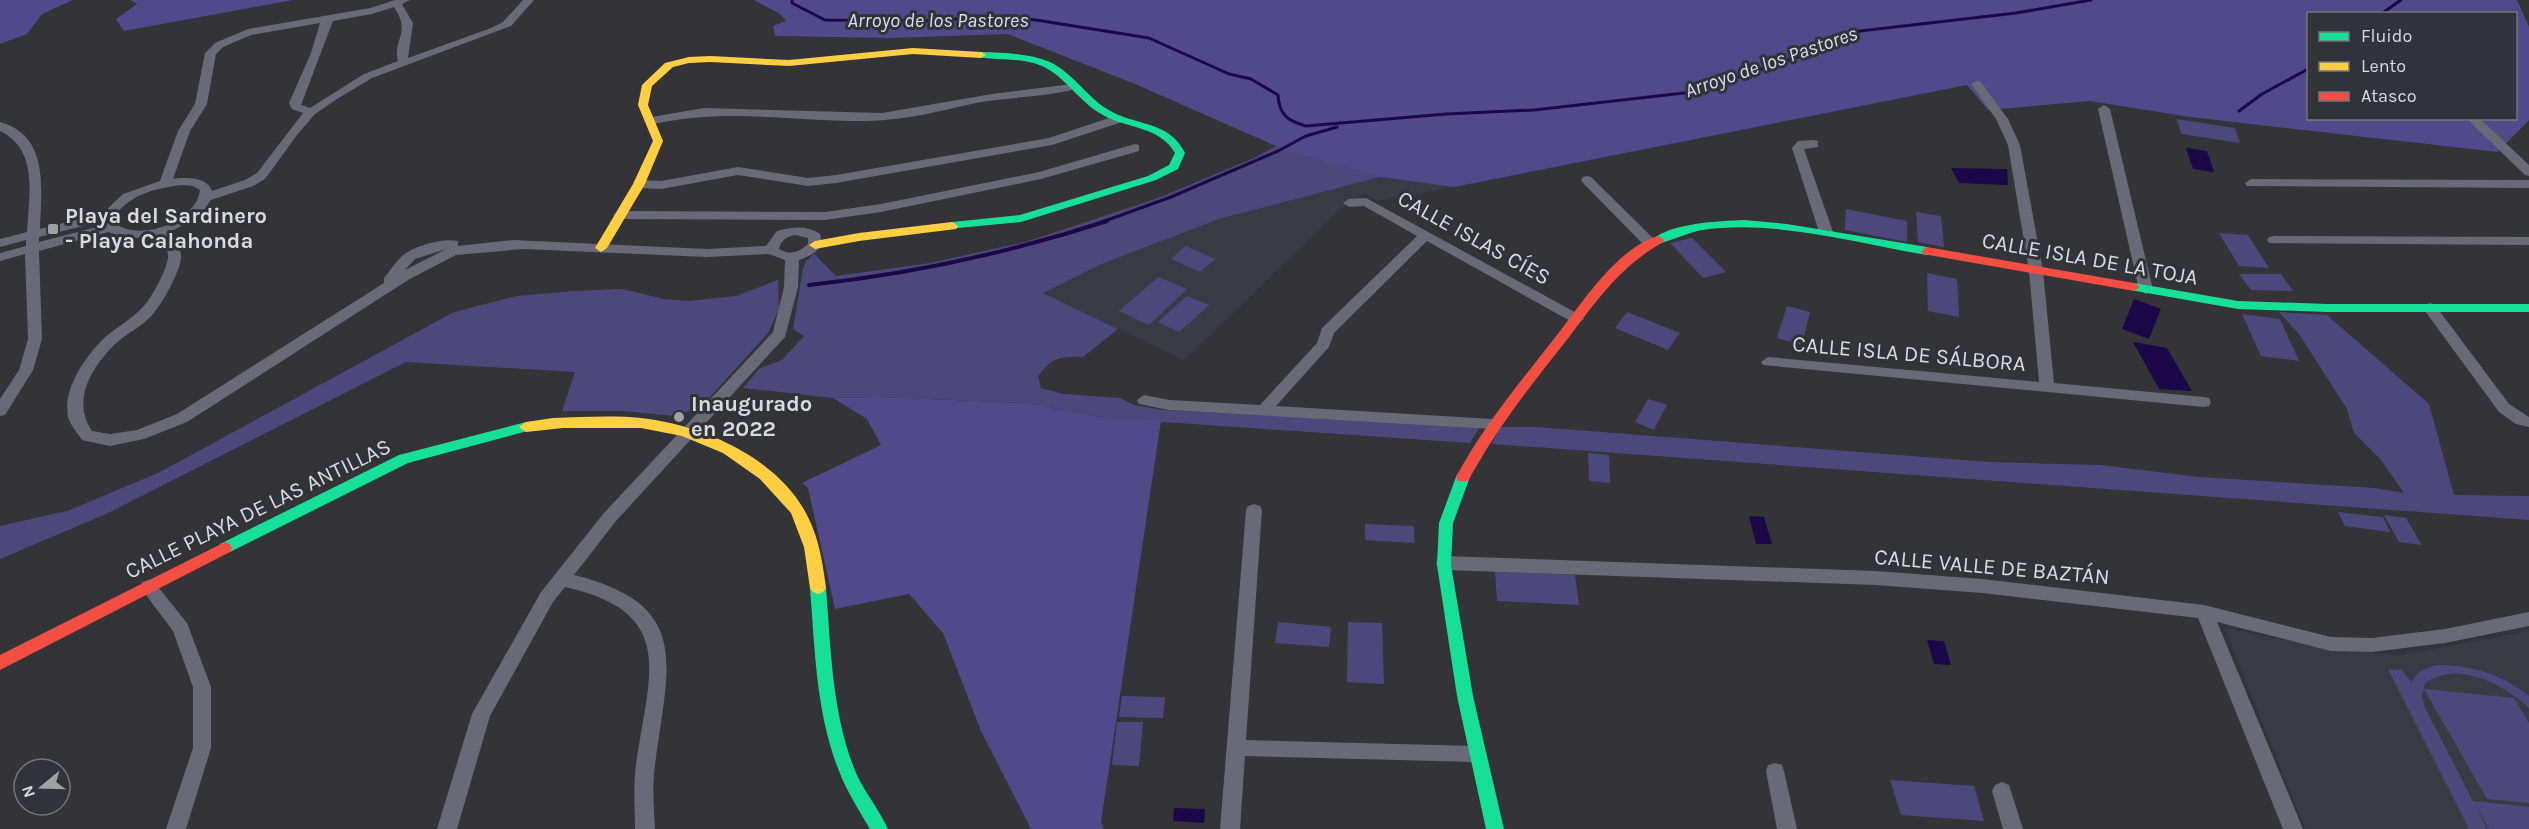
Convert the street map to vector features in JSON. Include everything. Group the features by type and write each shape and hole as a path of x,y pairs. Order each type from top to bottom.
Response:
{"street":[{"path":"107,222 116,233 129,235 162,230 194,215 208,197 249,183 261,176 293,132 311,112 368,76 501,27 524,8 529,0"},
{"path":"165,183 184,130 201,104 208,60 219,45 248,32 372,11 400,2 409,28 402,53 404,63"},
{"path":"311,112 296,107 295,103 317,53 324,25 330,17"},
{"path":"162,230 172,245 175,258 157,311 143,327 103,361 74,403 77,421 87,436 110,440 139,435 182,418 376,293 412,271 453,251 521,245 707,253 772,250 779,256 792,257 806,253 815,245 859,237 1021,218 1152,177 1174,167 1180,153 1177,144 1168,136 1118,120 1072,87 1048,65 1028,58 913,51 789,63 689,60 669,65 647,85 643,105 658,141 639,184 601,248"},
{"name":"CALLE ISLA DE SÁLBORA","path":"1977,84 2002,119 2014,145 2036,271 2047,388"},
{"path":"650,121 668,116 731,111 870,117 914,112 1010,94 1072,87"},
{"path":"2104,109 2146,290"},
{"path":"639,184 661,184 738,171 808,182 836,179 1052,141 1118,120"},
{"path":"2474,120 2529,172"},
{"path":"0,126 18,135 26,145 36,173 33,241 35,339 26,370 0,411"},
{"path":"1814,144 1802,144 1798,148 1826,232"},
{"path":"619,215 825,216 881,208 1030,177 1135,148"},
{"path":"1587,180 1650,243"},
{"path":"0,243 33,241 107,222 118,202 128,196 165,183 183,181 197,183 206,189 208,197"},
{"path":"2251,183 2529,184"},
{"name":"CALLE ISLAS CÍES","path":"1349,203 1366,202 1577,319"},
{"name":"CALLE ISLA DE LA TOJA","path":"1495,829 1461,686 1444,563 1444,533 1452,506 1492,424 1622,267 1650,243 1689,230 1728,222 1770,224 2238,305 2529,308"},
{"path":"772,250 774,242 782,234 795,231 808,232 815,237 815,245"},
{"path":"1265,410 1323,344 1327,331 1425,235"},
{"path":"2274,240 2529,242"},
{"path":"0,257 33,241"},
{"path":"447,829 481,714 547,597 610,518 780,334 791,287 792,257"},
{"path":"2430,308 2504,408 2521,420 2529,422"},
{"name":"CALLE ISLA DE SÁLBORA","path":"1768,362 2204,402"},
{"path":"1144,400 1169,405 1492,424"},
{"name":"CALLE PLAYA DE LAS ANTILLAS","path":"0,663 334,492 404,459 501,432 552,422 640,423 689,433 721,446 760,469 797,510 816,561 824,667 833,729 848,774 879,829"},
{"path":"1230,829 1254,510"},
{"name":"CALLE VALLE DE BAZTÁN","path":"1444,563 1876,578 1982,586 2204,612 2331,644 2372,645 2434,637 2529,619"},
{"path":"560,579 616,597 640,614 655,640 658,670 644,782 645,829"},
{"path":"148,587 181,628 202,687 202,748 176,829"},
{"path":"2204,612 2293,829"},
{"path":"1236,748 1476,754"},
{"path":"1775,771 1788,829"},
{"path":"2002,791 2013,829"}],"shaded area":[{"path":"0,0 73,0 42,14 27,34 0,44"},
{"path":"130,0 293,0 124,31 116,19 137,4"},
{"path":"754,0 2517,0 2529,27 2529,120 2498,152 2190,117 2090,101 1988,110 1967,85 1454,187 1380,177 1285,150 1135,84 1008,34 890,38 775,36 773,26 786,21 780,14"},
{"path":"2177,119 2235,128 2240,143 2181,134"},
{"path":"1276,146 1380,177 1219,219 1099,265 1043,293 1118,329 1083,357 1068,357 1053,361 1038,376 1041,388 1063,394 1120,398 1134,405 1163,410 1480,427 1470,443 1106,418 1027,403 879,397 833,398 743,388 760,368 782,360 804,336 793,329 803,268 806,261 814,254 836,276 930,263 1029,241 1158,198 1254,158"},
{"path":"2186,148 2207,151 2214,172 2193,169"},
{"path":"1951,168 2007,169 2008,185 1959,183"},
{"path":"1380,177 1454,187 1377,201 1365,193 1339,211 1184,360 1043,293 1088,269 1219,219"},
{"path":"1846,209 1907,221 1907,242 1845,230"},
{"path":"1916,212 1941,216 1944,247 1918,242"},
{"path":"2219,233 2248,235 2269,268 2239,266"},
{"path":"1692,238 1726,272 1703,278 1670,243"},
{"path":"1186,246 1215,259 1200,272 1171,259"},
{"path":"1927,273 1957,279 1959,317 1928,311"},
{"path":"2239,274 2281,274 2293,291 2251,290"},
{"path":"1158,277 1187,289 1149,325 1119,311"},
{"path":"778,280 779,309 768,333 701,407 675,416 622,411 562,411 575,372 406,362 106,514 0,559 0,526 67,511 160,472 454,312 517,296 573,291 622,289 664,299 688,301 736,296"},
{"path":"1187,296 1209,305 1179,332 1158,322"},
{"path":"2134,299 2161,309 2149,339 2122,329"},
{"path":"1787,306 1810,312 1802,345 1777,338"},
{"path":"1627,312 1680,333 1668,350 1615,328"},
{"path":"2279,312 2327,315 2429,404 2454,495 2529,496 2529,520 1492,444 1500,427 1537,427 1989,462 2101,465 2199,477 2375,488 2404,493 2381,460 2354,433 2347,409 2299,334"},
{"path":"2242,314 2280,319 2299,361 2261,356"},
{"path":"2133,342 2167,348 2192,391 2159,389"},
{"path":"879,397 1027,403 1106,418 1161,421 1101,822 1104,829 1031,829 981,731 943,633 909,594 835,609 808,488 802,483 881,445 867,419 833,398"},
{"path":"1648,399 1667,405 1654,430 1635,422"},
{"path":"1588,453 1609,455 1610,483 1589,481"},
{"path":"2338,512 2383,517 2390,532 2345,526"},
{"path":"2384,515 2406,518 2422,545 2399,542"},
{"path":"1749,516 1764,517 1772,544 1756,544"},
{"path":"1365,524 1414,526 1414,543 1365,540"},
{"path":"1495,571 1575,575 1579,605 1497,601"},
{"path":"1278,622 1331,627 1329,647 1275,643"},
{"path":"1348,622 1382,623 1384,684 1347,682"},
{"path":"2225,628 2337,650 2400,655 2529,631 2529,829 2305,829"},
{"path":"1927,640 1944,641 1951,665 1934,664"},
{"path":"2435,665 2460,666 2485,672 2519,688 2529,696 2529,708 2494,683 2466,674 2452,674 2438,676 2425,683 2422,696 2425,708 2473,801 2529,807 2529,829 2489,829 2475,804 2487,829 2469,829 2388,669 2402,670 2411,682 2419,672"},
{"path":"2424,689 2514,698 2529,723 2529,803 2487,799"},
{"path":"1122,696 1165,697 1163,718 1119,717"},
{"path":"1117,722 1143,722 1139,766 1112,765"},
{"path":"1890,780 1974,786 1984,821 1901,815"},
{"path":"1174,808 1205,809 1204,823 1173,821"}],"waterway":[{"name":"Arroyo de los Pastores","path":"792,0 792,3 825,20 945,21 972,16 1036,20 1149,38 1229,74 1251,79 1278,95 1280,108 1289,119 1306,126 1446,114 1534,110 1693,92 1809,53 1860,31 2016,13 2091,0"},
{"path":"2384,12 2401,0"},
{"path":"2239,111 2262,94 2307,70"},
{"name":"Arroyo de los Pastores","path":"1102,222 1171,197 1278,151 1306,136 1337,127"},
{"name":"Arroyo de los Pastores","path":"809,285 885,275 960,261 1107,221"}],"traffic: fast":[{"path":"952,226 1021,218 1152,178 1174,167 1180,153 1175,144 1159,131 1115,117 1098,108 1061,74 1045,64 1022,58 981,55"},
{"path":"1658,240 1700,227 1744,224 1787,228 1927,251"},
{"path":"2134,287 2238,305 2327,308 2529,308"},
{"path":"225,548 404,459 526,427"},
{"path":"1463,477 1446,523 1444,565 1465,696 1495,829"},
{"path":"818,588 823,658 834,728 848,773 879,829"}],"traffic: slow":[{"path":"601,248 639,184 658,141 643,105 647,85 669,65 689,60 710,59 789,63 913,51 981,55"},
{"path":"815,245 859,237 952,226"},
{"path":"526,427 563,423 641,423 685,432 707,440 747,461 782,491 801,517 814,558 818,588"}],"traffic: jam":[{"path":"1463,477 1482,442 1503,412 1599,290 1626,261 1641,249 1658,240"},
{"path":"1927,251 2134,287"},
{"path":"0,663 225,548"}],"place":[{"name":"Playa del Sardinero - Playa Calahonda","path":"53,229"},
{"name":"Inaugurado en 2022","path":"679,417"}]}
